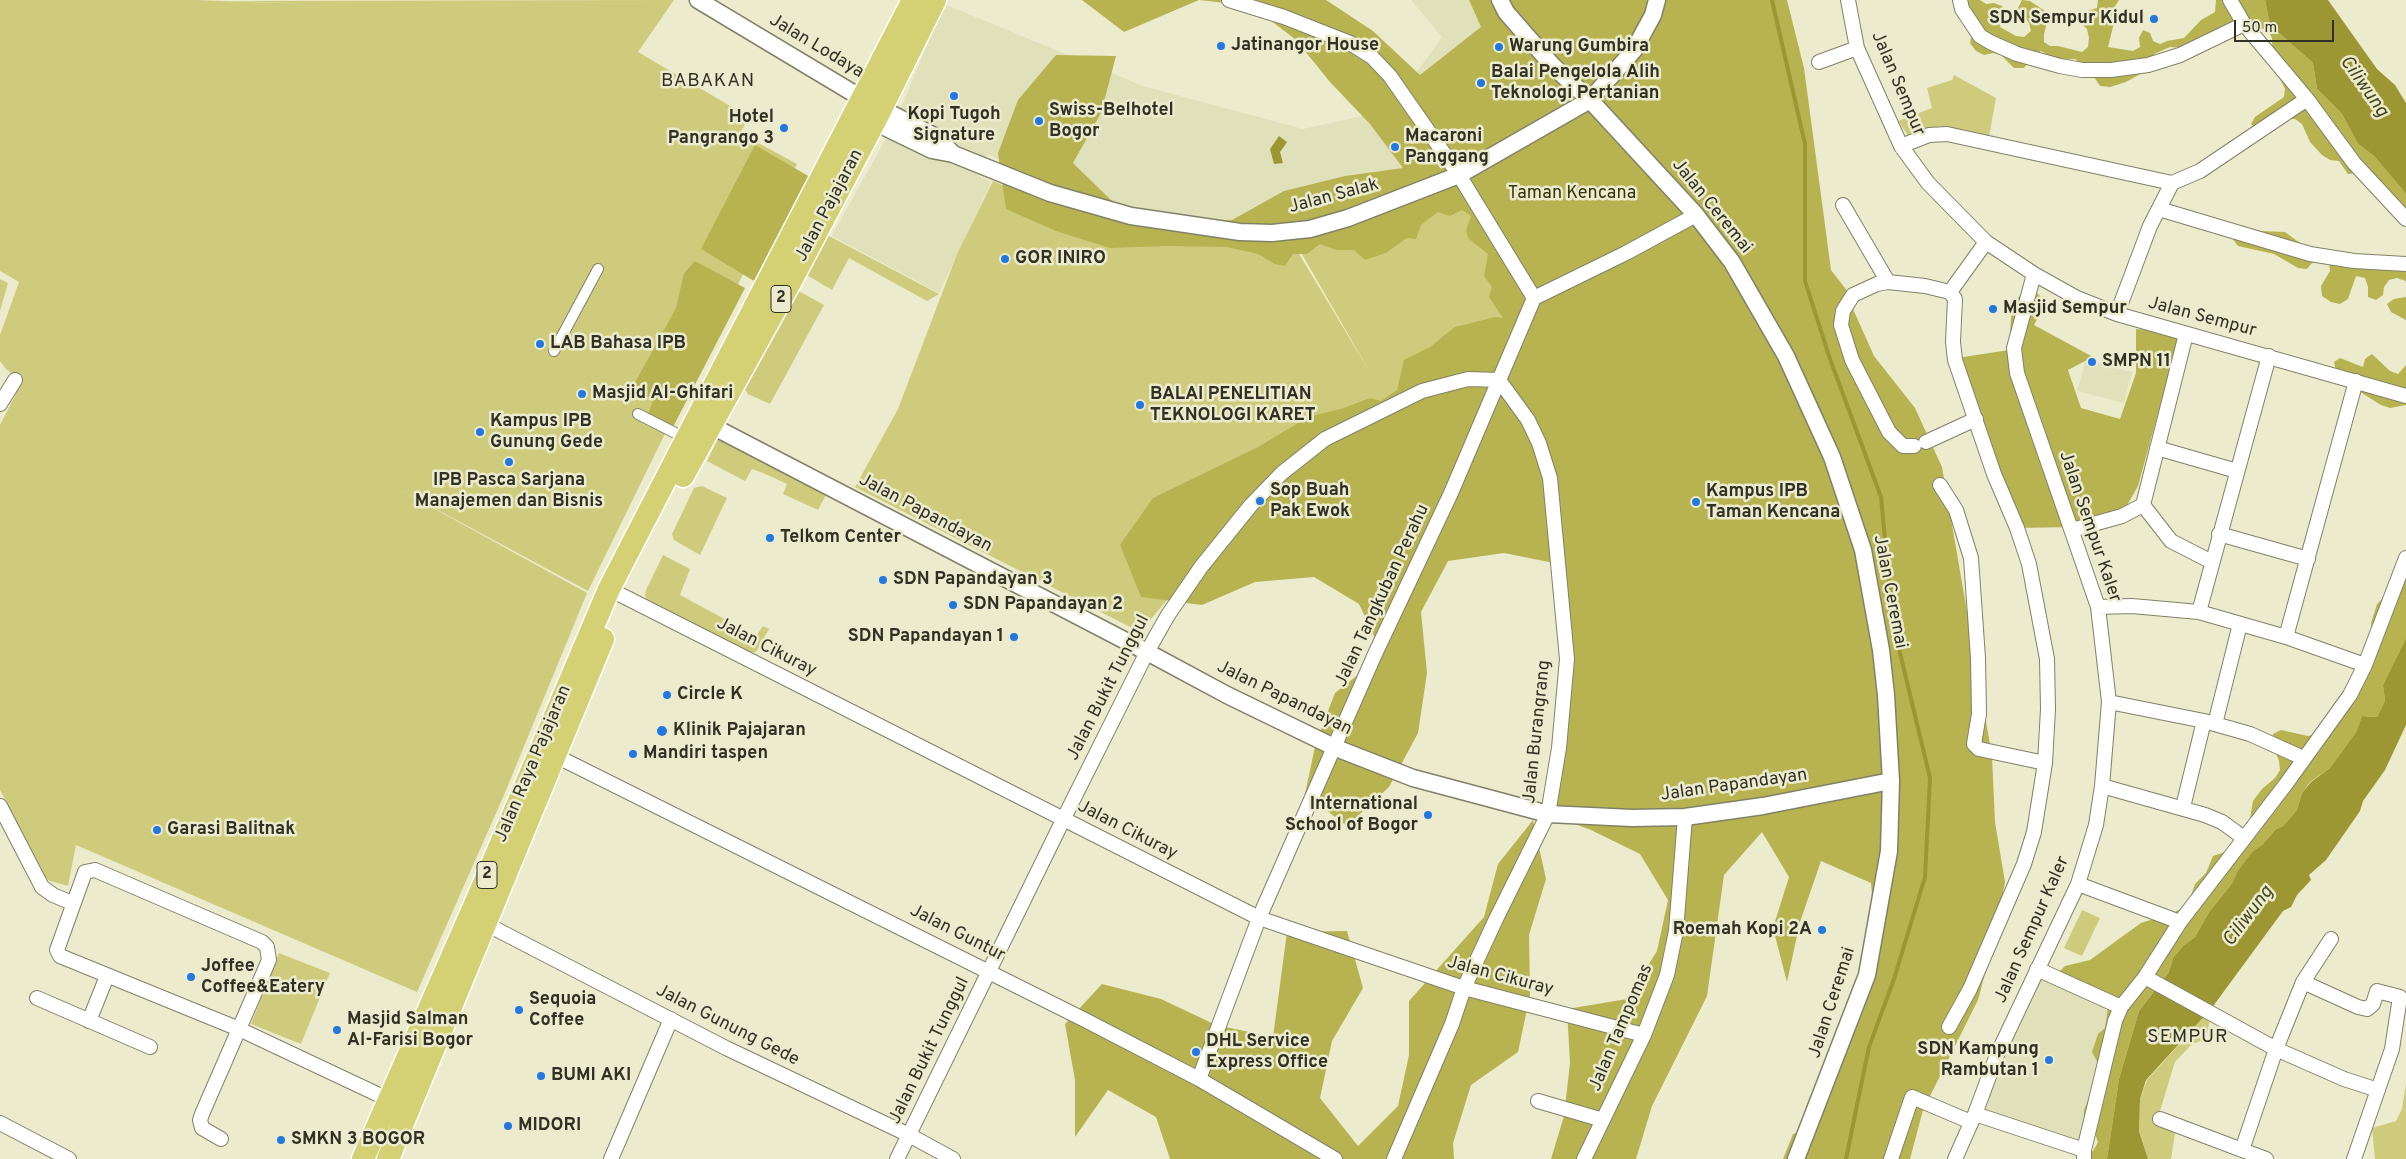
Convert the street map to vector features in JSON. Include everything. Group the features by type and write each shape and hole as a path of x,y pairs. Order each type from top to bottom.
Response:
{"highway":[{"name":"Jalan Pajajaran","path":"615,592 792,279 869,111 913,0"},
{"name":"Jalan Pajajaran","path":"615,592 685,438 869,111 936,0"},
{"name":"Jalan Raya Pajajaran","path":"363,1159 399,1105 486,924 556,756 615,592"},
{"name":"Jalan Raya Pajajaran","path":"388,1159 399,1105 615,592"}],"street":[{"name":"Jalan Lodaya","path":"697,0 763,38 869,111"},
{"path":"1229,0 1350,43 1372,57 1390,76 1459,175 1534,298 1626,253 1696,215"},
{"name":"Jalan Ceremai","path":"1500,0 1506,12 1553,66 1590,100 1696,215 1732,262 1782,349 1832,457 1863,550 1882,650 1891,781 1889,851 1867,975 1796,1159"},
{"name":"Jalan Salak","path":"869,111 938,138 953,154 1050,193 1131,216 1240,232 1272,233 1310,229 1348,218 1459,175 1590,100 1634,50 1653,15 1657,0"},
{"name":"Jalan Sempur","path":"1848,0 1857,48 1901,146 1928,183 1986,242 2034,274 2077,298 2117,314 2406,396"},
{"path":"1960,0 1962,9 1980,36 1990,42 2017,54 2082,70 2112,70 2148,65 2180,55 2244,24"},
{"path":"2230,0 2244,24 2307,99 2359,169 2406,219"},
{"path":"1819,62 1857,48"},
{"path":"1901,146 1929,135 1947,134 2172,183 2200,171 2307,99"},
{"path":"2117,314 2150,226 2172,183"},
{"path":"1843,205 1888,282"},
{"path":"2159,209 2310,254 2354,262 2406,264"},
{"path":"1950,292 1986,242"},
{"path":"554,351 598,269"},
{"name":"Jalan Sempur Kaler","path":"1955,1159 1997,1054 2078,884 2096,825 2102,786 2109,702 2098,607 2017,373 2014,348 2034,274"},
{"path":"1949,1027 1970,989 2024,864 2034,832 2045,763 2048,709 2047,659 2038,606 2020,537 1994,474 1976,419 1956,360 1953,342 1955,299 1950,292 1925,286 1888,282 1878,284 1853,295 1843,311 1841,325 1852,360 1889,432 1903,446 1920,444 1976,419"},
{"name":"Jalan Tangkuban Perahu","path":"1199,1079 1259,918 1336,748 1375,654 1451,493 1534,298"},
{"path":"2072,530 2122,516 2143,505 2186,334"},
{"path":"2199,612 2270,356"},
{"name":"Jalan Bukit Tunggul","path":"897,1159 1062,820 1147,652 1181,595 1251,505 1282,473 1325,439 1422,391 1468,379 1499,380"},
{"path":"0,404 15,380"},
{"name":"Jalan Burangrang","path":"1394,1159 1452,1024 1464,988 1548,814 1559,748 1567,660 1550,478 1539,443 1528,420 1499,380"},
{"path":"2286,637 2356,381"},
{"path":"638,414 685,438"},
{"name":"Jalan Papandayan","path":"710,424 1227,695 1336,748 1413,778 1548,814 1632,818 1685,817 1763,806 1891,781"},
{"path":"2157,448 2237,471"},
{"path":"1940,485 1956,510 1970,558 1978,658 1978,714 1974,744 1979,749 2045,763"},
{"path":"2143,505 2171,541 2212,562"},
{"path":"2220,534 2308,559"},
{"path":"1891,1159 1912,1097 2084,1154 2115,1021 2121,1007 2150,979 2180,922 2286,784 2350,695 2365,665 2406,558"},
{"name":"Jalan Cikuray","path":"615,592 1062,820 1259,918 1464,988 1644,1035"},
{"path":"2098,607 2155,608 2199,612 2286,637 2365,665"},
{"path":"2183,807 2240,624"},
{"path":"2109,702 2210,722 2258,737 2304,758"},
{"name":"Jalan Guntur","path":"556,756 990,971 1199,1079 1335,1159"},
{"path":"2102,786 2183,807 2222,822 2244,838"},
{"path":"0,806 42,887 53,895 72,903"},
{"name":"Jalan Tampomas","path":"1584,1159 1644,1035 1667,975 1676,931 1685,817"},
{"path":"221,1139 202,1128 200,1120 239,1029 269,960 267,947 262,942 95,870 90,870 82,876 72,903 57,950 60,956 239,1029 399,1105"},
{"path":"2078,884 2180,922"},
{"name":"Jalan Gunung Gede","path":"486,924 726,1048 909,1135 953,1159"},
{"path":"2242,1150 2276,1049 2303,982 2331,939"},
{"path":"2037,969 2121,1007"},
{"path":"89,1021 107,976"},
{"path":"2150,979 2276,1049 2344,1079 2378,1090"},
{"path":"2303,982 2358,1007 2367,1009 2373,1004 2377,991 2400,997 2392,1049 2354,1159"},
{"path":"37,998 150,1047"},
{"path":"611,1159 671,1019"},
{"path":"1538,1101 1603,1120"},
{"path":"2160,1119 2266,1159"},
{"path":"0,1123 69,1159"}],"shaded area":[{"path":"0,0 196,0 308,4 237,1 674,0 638,52 749,117 740,133 797,164 588,591 397,488 587,593 504,795 417,992 76,845 68,886 50,881 39,873 0,790 0,425 22,382 6,369 0,361 0,335 19,282 0,271"},
{"path":"1411,0 1504,0 1459,171 1225,227 1082,205 988,154 978,175 991,182 939,293 832,236 895,122 944,4 1143,86 1303,129 1390,110 1442,37"},
{"path":"1954,75 1996,98 1989,137 1939,126 1911,140 1898,121 1932,108 1927,88 1952,80"},
{"name":"BALAI PENELITIAN TEKNOLOGI KARET","path":"993,181 1031,198 1293,244 1371,374 1295,242 1459,187 1524,297 1493,370 1189,574 1140,632 855,487 898,409 957,254"},
{"path":"827,235 939,294 927,301 849,258 832,290 805,274"},
{"path":"0,279 8,283 0,311"},
{"path":"795,289 824,305 770,404 748,394 743,387"},
{"path":"2086,360 2132,372 2124,403 2077,391"},
{"path":"719,436 827,493 818,510 783,494 787,484 763,473 752,469 745,481 707,461"},
{"path":"702,486 727,498 700,555 674,540 672,534 694,488"},
{"path":"663,555 690,569 680,595 756,636 763,626 769,629 756,652 747,653 648,601 645,596 646,590"},
{"path":"2082,910 2100,918 2082,956 2064,948"},
{"path":"279,953 330,973 301,1044 251,1024"},
{"name":"SDN Kampung Rambutan 1","path":"2037,969 2121,1007 2084,1150 1975,1114"},
{"path":"2212,1008 2206,1039 2192,1044 2175,1062 2159,1114 2177,1122 2171,1159 2148,1159 2139,1130 2140,1099 2147,1080"},
{"path":"2406,1083 2406,1159 2375,1159 2372,1128 2396,1121 2402,1109"}],"green space":[{"path":"1082,0 1199,0 1124,32"},
{"name":"Taman Kencana","path":"1199,0 1326,0 1373,31 1420,75 1481,27 1469,0 1787,0 1804,68 1831,270 1848,292 1849,300 1874,356 1915,408 1942,467 1992,756 1995,822 2005,882 1993,943 1978,1000 1923,1110 1910,1159 1783,1159 1793,1134 1813,1128 1844,1058 1876,941 1871,883 1821,861 1800,922 1787,982 1773,928 1789,877 1762,832 1724,875 1707,996 1652,1106 1636,1159 1551,1159 1564,1116 1570,1063 1567,1009 1627,999 1657,951 1668,900 1640,854 1591,830 1548,814 1565,678 1559,564 1504,553 1448,561 1421,612 1427,673 1418,733 1389,787 1347,826 1305,794 1316,742 1335,693 1383,655 1359,604 1314,577 1255,582 1202,605 1141,597 1120,545 1153,498 1258,447 1308,417 1344,408 1370,398 1381,401 1397,390 1404,360 1430,347 1455,327 1495,317 1503,318 1489,297 1492,287 1484,276 1488,254 1468,238 1466,230 1471,216 1462,210 1450,216 1438,212 1421,225 1416,239 1407,238 1386,253 1365,260 1354,250 1336,250 1320,244 1307,254 1293,254 1285,266 1275,264 1258,254 1227,247 1167,246 1110,248 1056,231 1006,209 998,153 1018,100 1056,55 1116,56 1101,113 1073,163 1118,207 1174,227 1232,220 1284,191 1345,176 1403,168 1370,124 1330,82 1296,40 1252,6"},
{"path":"1961,0 1980,0 1986,4 1994,3 2002,6 2006,13 2000,27 2016,36 2024,37 2031,31 2029,23 2018,8 2022,0 2030,1 2045,11 2048,18 2044,42 2050,46 2082,52 2088,47 2089,38 2087,29 2081,23 2081,13 2097,8 2098,0 2119,0 2114,8 2114,23 2108,47 2133,51 2140,47 2139,38 2143,30 2150,33 2153,41 2160,44 2184,38 2201,20 2215,12 2216,0 2265,0 2270,25 2313,63 2317,89 2342,114 2358,144 2374,156 2406,194 2406,215 2358,173 2348,174 2339,161 2330,160 2322,155 2310,142 2302,124 2295,119 2286,119 2275,130 2267,133 2258,131 2251,124 2255,117 2284,97 2285,89 2273,65 2272,38 2268,30 2260,28 2242,34 2234,29 2208,33 2199,37 2188,48 2170,47 2154,54 2158,61 2158,69 2142,73 2126,82 2110,87 2100,86 2090,71 2075,59 2058,60 2041,51 2033,55 2024,68 2014,68 2001,55 1993,53 1984,55 1976,51 1970,43 1972,34"},
{"path":"755,145 810,177 754,281 701,249"},
{"path":"2237,225 2260,231 2285,232 2311,251 2406,260 2406,281 2397,278 2389,280 2384,287 2383,295 2376,300 2368,297 2368,287 2365,278 2356,276 2348,299 2340,304 2331,302 2322,296 2321,286 2330,271 2329,262 2320,260 2312,263 2307,269 2298,268 2274,254 2238,246 2232,238 2230,230"},
{"path":"695,261 745,288 673,427 648,415 653,400 632,388 676,308 684,273"},
{"path":"2030,285 2046,303 2034,325 2093,357 2068,370 2081,408 2120,419 2136,373 2136,329 2180,333 2138,486 2125,509 2074,527 2014,528 1957,358 2009,350 2012,304"},
{"path":"2406,297 2406,320 2391,312 2387,304 2394,299"},
{"path":"2372,354 2390,371 2398,374 2406,365 2406,405 2390,408 2381,405 2349,385 2336,371 2334,362 2340,358 2363,367 2365,359"},
{"path":"2406,564 2406,638 2383,685 2385,701 2377,717 2362,716 2356,732 2330,768 2310,782 2302,793 2297,810 2283,826 2276,829 2263,844 2253,851 2233,882 2209,912 2195,937 2184,945 2173,958 2169,972 2139,1011 2119,1079 2107,1159 2084,1159 2093,1151 2098,1142 2095,1134 2088,1129 2084,1120 2084,1110 2101,1069 2092,1052 2098,1034 2105,1028 2109,1000 2059,972 2065,966 2090,960 2141,923 2150,920 2170,921 2176,911 2184,908 2189,901 2195,884 2206,873 2213,856 2231,850 2248,830 2253,801 2280,770 2279,761 2272,743 2273,734 2281,730 2308,736 2317,733 2319,725 2326,720 2347,690 2362,653 2373,640 2371,623 2377,604 2390,591"},
{"path":"1533,820 1546,879 1529,935 1530,995 1518,1052 1471,1085 1453,1143 1454,1159 1170,1159 1156,1117 1108,1090 1075,1137 1075,1080 1065,1024 1102,984 1161,999 1216,1025 1273,1037 1287,932 1347,931 1363,988 1332,1041 1320,1098 1358,1146 1398,1106 1409,1055 1409,1001 1484,917 1498,864"}],"water":[{"name":"Ciliwung","path":"2265,0 2328,0 2377,69 2395,85 2406,103 2406,194 2374,156 2358,144 2342,114 2317,89 2313,63 2270,25"},
{"path":"1279,136 1287,142 1280,152 1283,163 1274,164 1270,149"},
{"name":"Ciliwung","path":"2406,638 2406,725 2385,770 2363,801 2360,811 2326,860 2309,875 2311,880 2297,895 2291,907 2283,911 2211,1009 2146,1080 2140,1099 2139,1131 2148,1159 2107,1159 2119,1079 2139,1011 2169,972 2173,958 2184,945 2195,937 2209,912 2233,882 2238,871 2253,851 2263,844 2276,829 2283,826 2297,810 2302,793 2311,782 2330,768 2356,732 2362,716 2377,717 2385,701 2383,685"}],"waterway":[{"path":"1772,0 1805,144 1805,281 1830,359 1881,497 1889,581 1900,653 1930,778 1925,877 1894,979 1869,1047 1846,1159"}],"place":[{"name":"SDN Sempur Kidul","path":"2154,19"},
{"name":"Jatinangor House","path":"1221,46"},
{"name":"Warung Gumbira","path":"1499,47"},
{"name":"Balai Pengelola Alih Teknologi Pertanian","path":"1481,83"},
{"name":"Kopi Tugoh Signature","path":"954,96"},
{"name":"Swiss-Belhotel Bogor","path":"1039,121"},
{"name":"Hotel Pangrango 3","path":"784,128"},
{"name":"Macaroni Panggang","path":"1395,147"},
{"name":"GOR INIRO","path":"1005,259"},
{"name":"Masjid Sempur","path":"1993,309"},
{"name":"LAB Bahasa IPB","path":"540,344"},
{"name":"SMPN 11","path":"2092,362"},
{"name":"Masjid Al-Ghifari","path":"582,394"},
{"name":"BALAI PENELITIAN TEKNOLOGI KARET","path":"1140,405"},
{"name":"Kampus IPB Gunung Gede","path":"480,432"},
{"name":"IPB Pasca Sarjana Manajemen dan Bisnis","path":"509,462"},
{"name":"Sop Buah Pak Ewok","path":"1260,501"},
{"name":"Kampus IPB Taman Kencana","path":"1696,502"},
{"name":"Telkom Center","path":"770,538"},
{"name":"SDN Papandayan 3","path":"883,580"},
{"name":"SDN Papandayan 2","path":"953,605"},
{"name":"SDN Papandayan 1","path":"1014,637"},
{"name":"Circle K","path":"667,695"},
{"name":"Klinik Pajajaran","path":"662,731"},
{"name":"Mandiri taspen","path":"633,754"},
{"name":"International School of Bogor","path":"1428,815"},
{"name":"Garasi Balitnak","path":"157,830"},
{"name":"Roemah Kopi 2A","path":"1822,930"},
{"name":"Joffee Coffee&Eatery","path":"191,977"},
{"name":"Sequoia Coffee","path":"519,1010"},
{"name":"Masjid Salman Al-Farisi Bogor","path":"337,1030"},
{"name":"DHL Service Express Office","path":"1196,1052"},
{"name":"SDN Kampung Rambutan 1","path":"2049,1060"},
{"name":"BUMI AKI","path":"541,1076"},
{"name":"MIDORI","path":"508,1126"},
{"name":"SMKN 3 BOGOR","path":"281,1140"}],"district":[{"name":"BABAKAN","path":"708,82"},
{"name":"SEMPUR","path":"2188,1038"}]}
